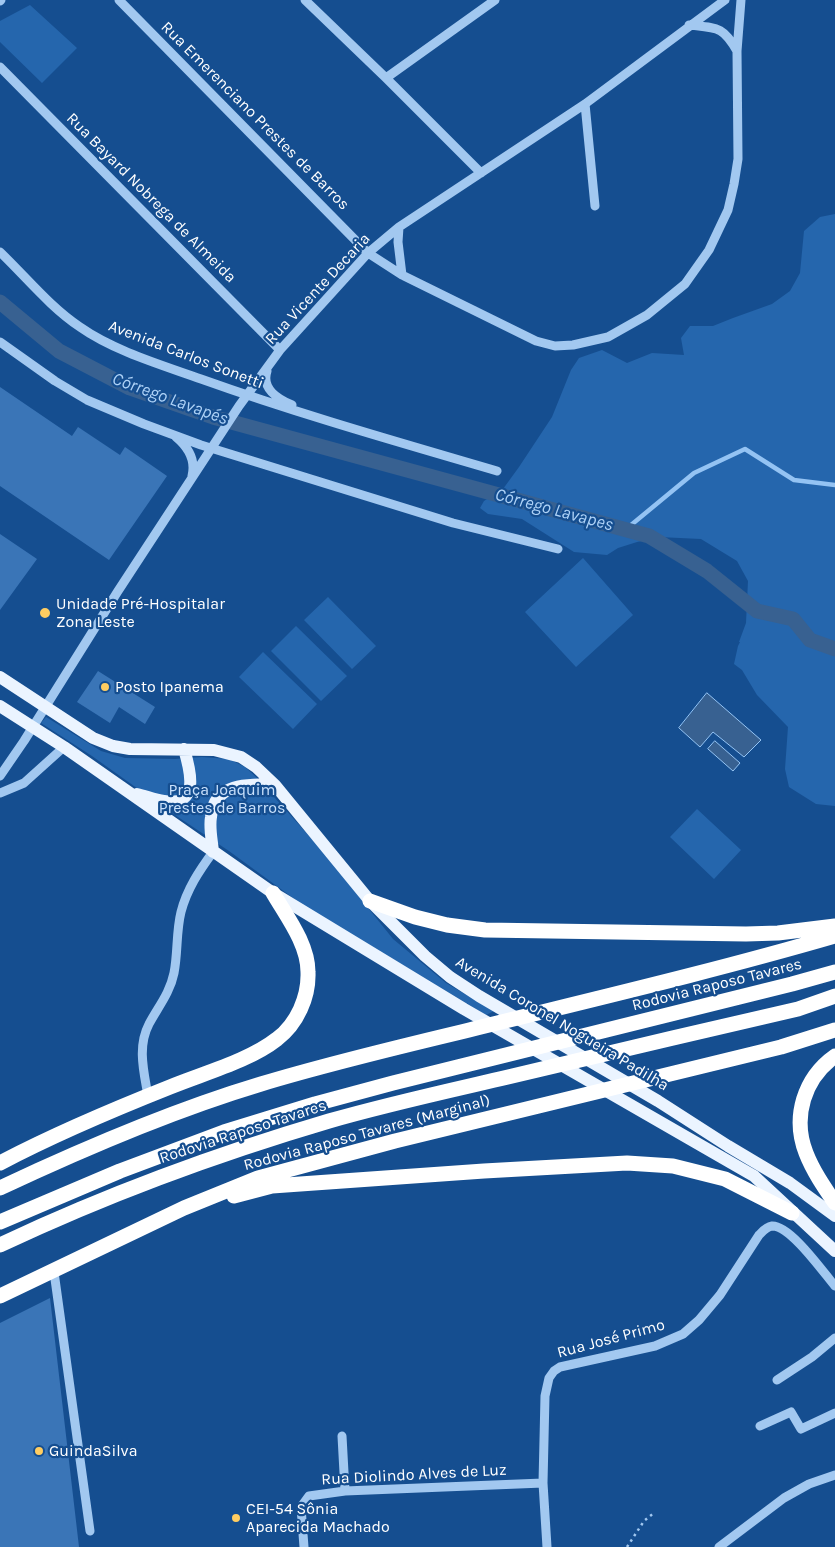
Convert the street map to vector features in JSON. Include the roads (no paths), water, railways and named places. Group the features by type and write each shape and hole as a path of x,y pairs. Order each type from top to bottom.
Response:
{"highway":[{"path":"0,1163 81,1123 252,1054 279,1038 294,1019 304,1000 308,986 308,972 306,956 301,942 273,893"},
{"path":"370,902 447,925 486,930 746,934 778,933 835,926"},
{"path":"0,1188 91,1146 260,1084 332,1064 748,961 835,936"},
{"name":"Rodovia Raposo Tavares","path":"0,1222 120,1171 224,1132 324,1101 608,1031 835,972"},
{"name":"Rodovia Raposo Tavares","path":"0,1245 117,1194 241,1149 330,1121 412,1099 798,1009 835,996"},
{"name":"Rodovia Raposo Tavares (Marginal)","path":"0,1296 54,1272 184,1208 258,1178 395,1141 781,1047 835,1030"},
{"path":"835,1056 819,1070 812,1080 801,1105 800,1123 801,1139 806,1153 835,1203"},
{"path":"184,1208 272,1186 627,1162 673,1166 725,1179 792,1213"}],"main road":[{"name":"Avenida Coronel Nogueira Padilha","path":"0,677 93,738 113,746 130,750 214,750 240,757 256,767 275,785 370,902 424,956 450,977 658,1101 790,1183 835,1216"},
{"name":"Avenida Coronel Nogueira Padilha","path":"0,706 64,747 273,893 464,1008 754,1176 835,1251"},
{"path":"128,791 163,801 177,801 183,798 187,794 191,779 184,749"},
{"path":"213,852 210,816 213,806 219,797 228,790 238,786 253,784 275,785"}],"street":[{"name":"Rua Emerenciano Prestes de Barros","path":"119,0 368,253 402,275 536,341 555,346 573,345 608,337 647,315 685,284 709,250 728,210 738,158 737,51 741,0"},
{"path":"304,0 386,78 481,173"},
{"path":"386,78 495,0"},
{"name":"Rua Vicente Decaria","path":"46,707 191,478 239,406 280,350 368,253 400,227 585,104 725,0"},
{"path":"690,25 719,30 728,36 737,51"},
{"name":"Rua Bayard Nobrega de Almeida","path":"0,67 280,350"},
{"path":"585,104 594,206"},
{"path":"400,227 398,242 402,275"},
{"name":"Avenida Carlos Sonetti","path":"0,252 58,309 80,327 104,342 247,395 330,423 497,471"},
{"path":"0,342 55,381 88,400 172,434 211,448 452,523 558,549"},
{"name":"Avenida Carlos Sonetti","path":"268,366 266,384 271,392 283,401 330,423"},
{"path":"172,434 189,451 193,470 191,478"},
{"path":"0,776 46,707"},
{"path":"0,793 24,783 64,747"},
{"path":"148,1096 142,1056 143,1041 149,1025 168,993 174,974 181,914 186,898 192,882 213,852"},
{"name":"Rua José Primo","path":"547,1547 543,1483 545,1396 548,1378 554,1371 568,1365 655,1346 683,1334 699,1320 720,1296 765,1228 778,1227 791,1235 835,1286"},
{"path":"54,1272 90,1531"},
{"path":"777,1380 812,1357 835,1338"},
{"path":"760,1426 792,1412 801,1429 835,1413"},
{"path":"342,1436 345,1491"},
{"path":"719,1547 784,1498 809,1484 835,1475"},
{"name":"Rua Diolindo Alves de Luz","path":"304,1547 301,1508 309,1496 345,1491 543,1483"}],"waterway":[{"name":"Córrego Lavapes","path":"0,302 59,351 130,388 213,417 649,536 707,571 757,611 793,619 810,640 835,649"},
{"path":"625,530 694,473 745,449 794,480 835,485"}],"place":[{"name":"Unidade Pré-Hospitalar Zona Leste","path":"45,613"},
{"name":"Posto Ipanema","path":"105,687"},
{"name":"GuindaSilva","path":"39,1451"},
{"name":"CEI-54 Sônia Aparecida Machado","path":"236,1518"}],"water label":[{"name":"Córrego Lavapés","path":"170,399"}],"park label":[{"name":"Praça Joaquim Prestes de Barros","path":"222,799"}]}
